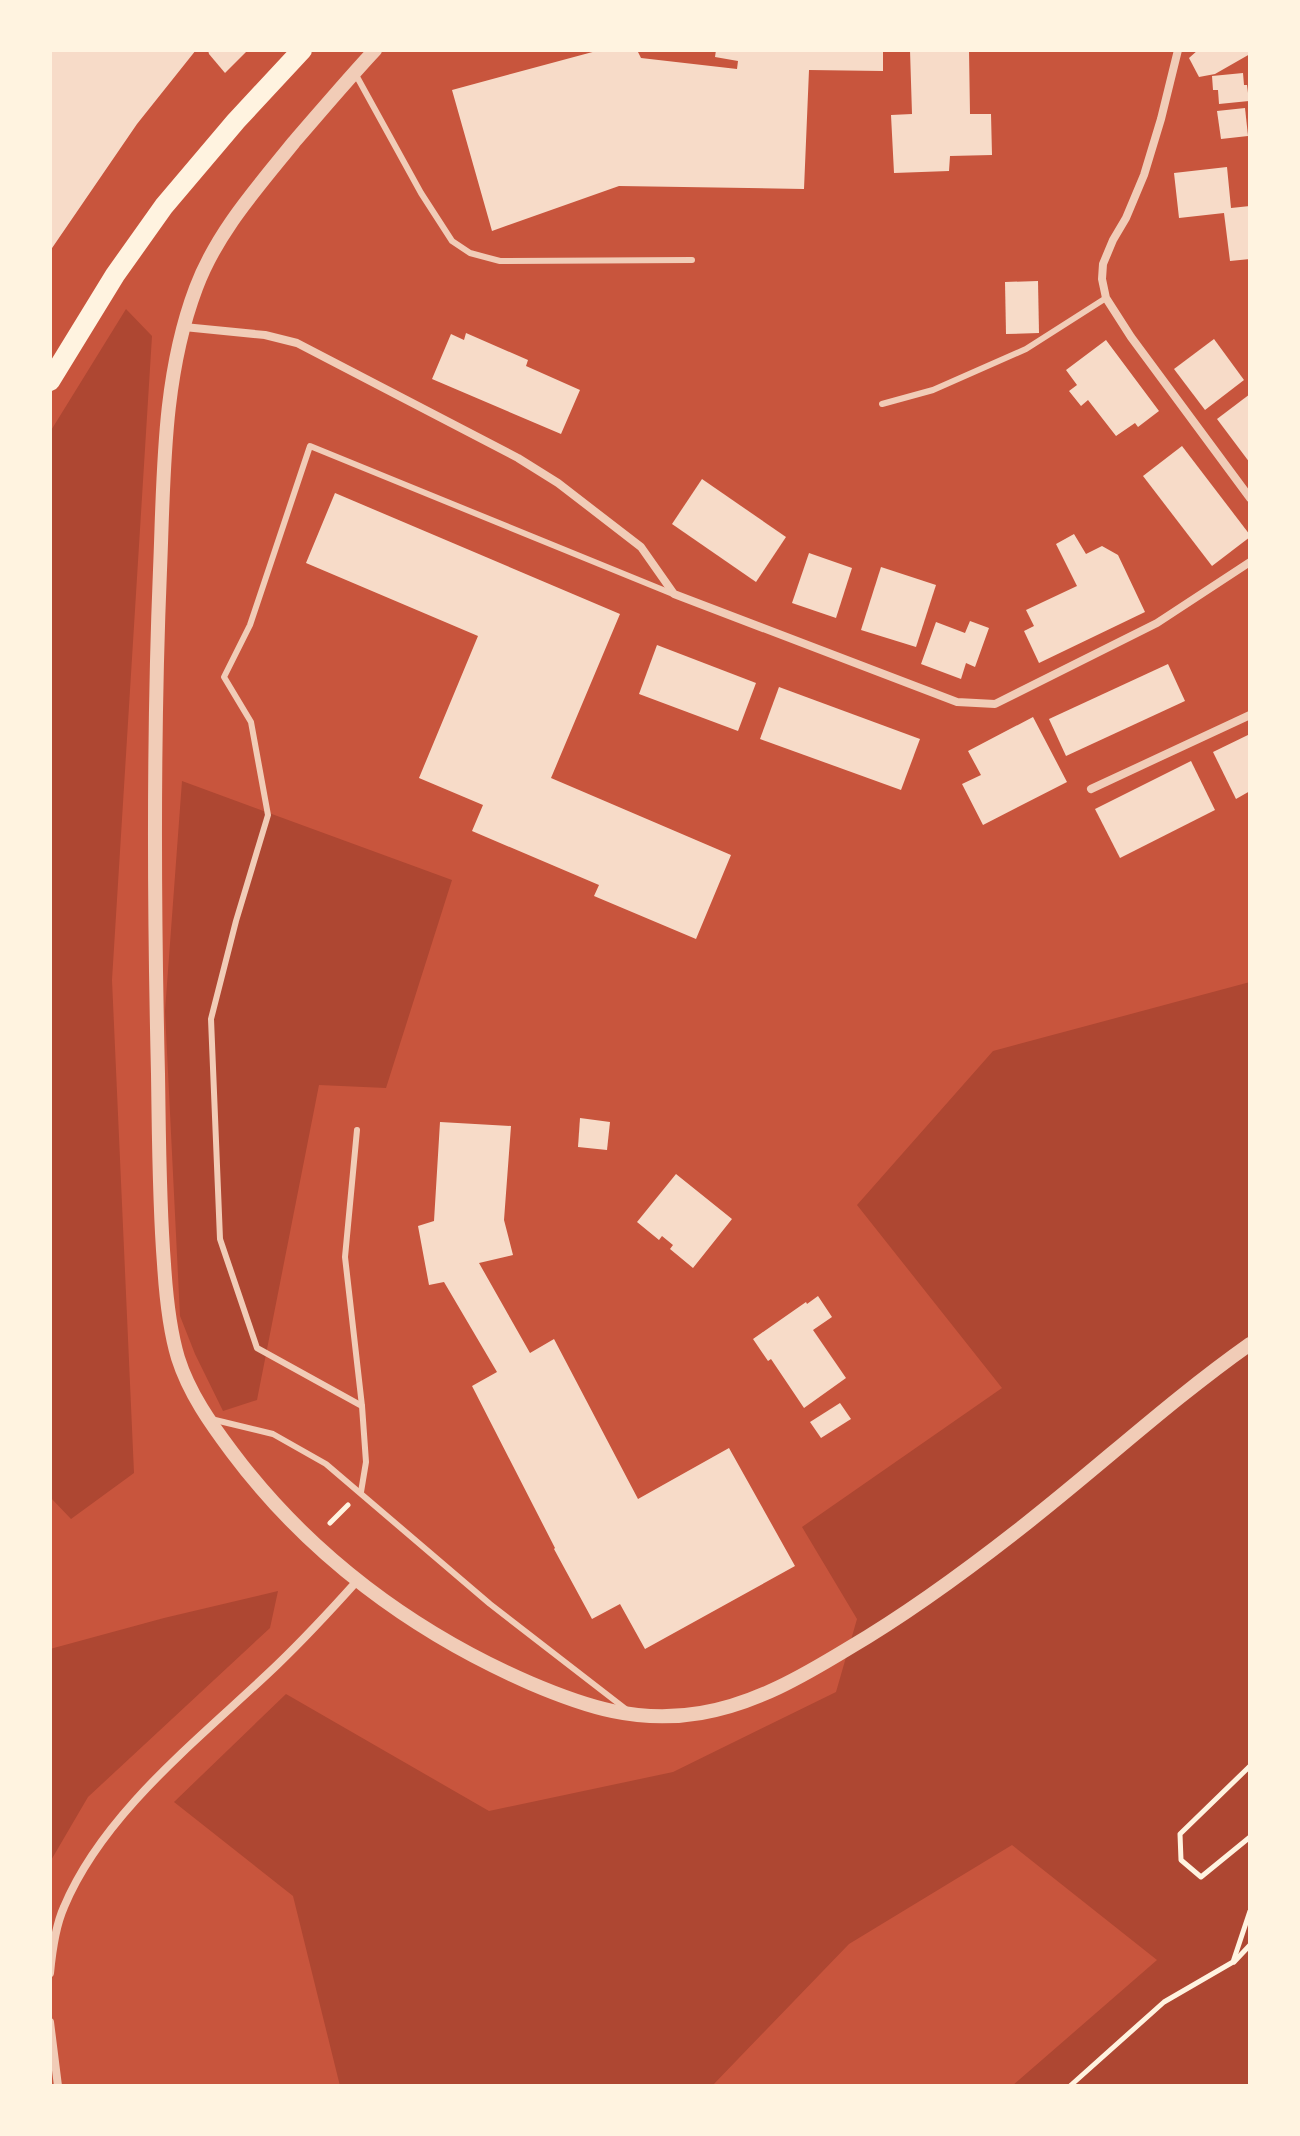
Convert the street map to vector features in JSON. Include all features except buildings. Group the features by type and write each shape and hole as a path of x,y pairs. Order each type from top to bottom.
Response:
{"main road":[{"path":"50,381 115,275 164,206 302,50"}],"street":[{"path":"375,50 260,184 216,243 195,290 184,327 168,411 157,643 154,894 161,1228 168,1313 179,1364 207,1418 275,1505 312,1541 382,1601 455,1648 587,1707 633,1715 696,1715 733,1707 772,1691 921,1604 1028,1523 1207,1374 1250,1344"},
{"path":"1178,50 1144,175 1103,264 1102,279 1106,298 1131,337 1250,498"},
{"path":"184,327 265,335 297,343 518,458 558,483 641,547 674,594 957,702 995,704 1157,623 1250,562"},
{"path":"1091,789 1250,715"},
{"path":"50,1973 62,1909 82,1870 108,1831 205,1731 312,1631 357,1581"},
{"path":"50,2022 58,2086"}],"lane":[{"path":"354,72 421,193 452,241 470,253 500,261 692,260"},
{"path":"882,404 933,390 1026,349 1106,298"},
{"path":"362,1406 257,1348 220,1239 211,1019 268,815 251,722 224,677 250,625 310,446 674,594"},
{"path":"357,1130 345,1257 366,1462 361,1492"},
{"path":"207,1418 273,1434 326,1464 490,1604 633,1715"}],"path":[{"path":"312,1541 361,1492"},
{"path":"1250,1766 1180,1834 1181,1860 1201,1877 1250,1837"},
{"path":"1233,1962 1250,1911"},
{"path":"1070,2086 1164,2002 1233,1962 1250,1945"}],"shaded area":[{"path":"126,309 152,336 112,980 134,1473 71,1519 50,1497 50,432"},
{"path":"182,781 452,880 386,1088 319,1085 257,1400 223,1411 180,1316 165,1011"},
{"path":"1250,982 1250,2086 1012,2086 1157,1960 1012,1845 849,1944 712,2086 340,2086 293,1896 174,1802 286,1694 489,1811 673,1772 836,1692 857,1619 802,1527 1002,1388 857,1205 993,1051"},
{"path":"278,1591 270,1628 88,1797 50,1862 50,1649"}]}
